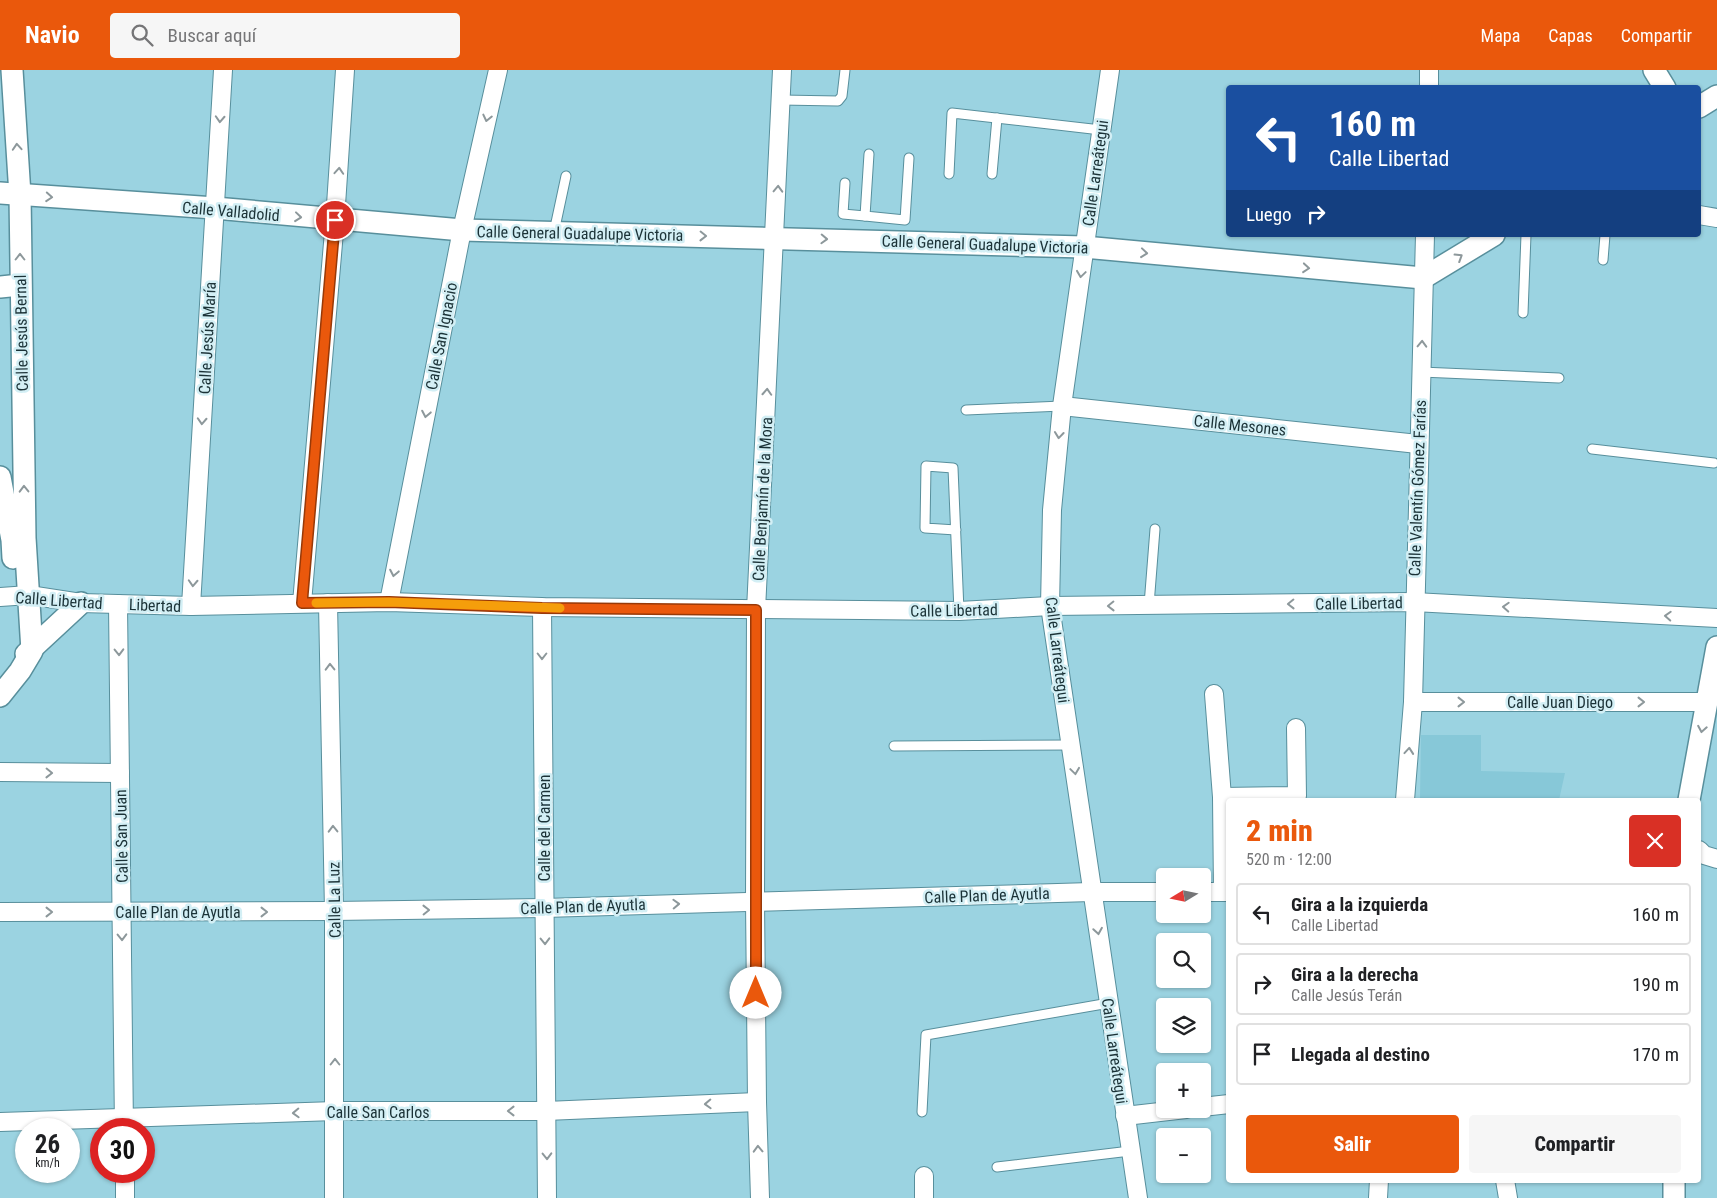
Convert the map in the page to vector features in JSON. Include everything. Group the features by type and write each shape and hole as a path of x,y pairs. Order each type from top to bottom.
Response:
{"street":[{"name":"Calle Jesús Bernal","path":"12,70 10,286 25,538 15,596"},
{"name":"Calle Jesús María","path":"192,606 223,70"},
{"path":"302,603 335,220 345,70"},
{"name":"Calle San Ignacio","path":"389,602 462,230 498,70"},
{"name":"Calle Benjamín de la Mora","path":"760,1198 755,901 756,610 776,238 782,70"},
{"name":"Calle Larreátegui","path":"1110,70 1062,406 1052,510 1050,606 1124,1116 1138,1198"},
{"path":"1429,70 1429,85"},
{"path":"1654,70 1663,85"},
{"path":"1701,107 1717,96"},
{"name":"Calle Valladolid","path":"10,194 215,208 462,230"},
{"path":"1701,215 1717,218"},
{"name":"Calle General Guadalupe Victoria","path":"462,230 776,238 881,229 1424,278"},
{"name":"Calle Valentín Gómez Farías","path":"1405,798 1413,702 1418,444 1425,237"},
{"path":"1424,278 1491,237"},
{"name":"Calle Mesones","path":"1062,406 1418,444"},
{"path":"0,477 12,540 15,596 24,655 20,671 0,696"},
{"name":"Calle Libertad","path":"15,596 81,603 118,604"},
{"name":"Calle Libertad","path":"192,606 389,602 542,608 959,612 1050,606 1414,602 1717,618"},
{"path":"0,678 81,603"},
{"name":"Calle La Luz","path":"328,603 334,911 334,1198"},
{"name":"Libertad","path":"118,604 192,606"},
{"name":"Calle San Juan","path":"118,604 124,1118"},
{"name":"Calle del Carmen","path":"542,608 547,1198"},
{"path":"1689,798 1717,647"},
{"path":"1211,892 1226,892 1222,797 1214,694"},
{"name":"Calle Juan Diego","path":"1413,702 1707,702"},
{"path":"1222,797 1297,796 1296,728"},
{"path":"0,772 120,774"},
{"path":"1701,852 1704,855 1717,859"},
{"name":"Calle Plan de Ayutla","path":"0,912 544,908 1091,892 1156,892"},
{"name":"Calle San Carlos","path":"155,1122 335,1112 546,1111 757,1102"},
{"path":"1211,1106 1226,1104"},
{"path":"1124,1116 1156,1112"},
{"name":"Calle San Carlos","path":"0,1122 90,1123"},
{"path":"924,1176 924,1198"},
{"path":"125,1183 125,1198"},
{"path":"1378,1198 1379,1183"},
{"path":"1506,1183 1508,1198"},
{"path":"1674,1183 1674,1198"}],"lane":[{"path":"781,100 838,101 842,96 845,70"},
{"path":"949,174 952,113 1101,130"},
{"path":"992,174 997,118"},
{"path":"865,216 869,154"},
{"path":"845,183 843,214 865,216 881,229 905,220 909,158"},
{"path":"554,232 566,176"},
{"path":"1524,313 1526,237"},
{"path":"1603,260 1604,237"},
{"path":"1421,372 1559,378"},
{"path":"966,410 1062,406"},
{"path":"1592,449 1714,463"},
{"path":"956,530 925,528 926,466 953,468 956,530 959,612"},
{"path":"1149,605 1155,529"},
{"path":"894,746 1071,745"},
{"path":"922,1112 926,1034 1109,1003"},
{"path":"997,1167 1130,1151"}],"shaded area":[{"path":"1421,735 1481,735 1481,771 1565,773 1559,798 1420,798"}],"slow traffic":[{"path":"316,603 389,602 560,608"}],"route":[{"path":"335,220 302,603 389,602 542,608 756,610 756,993"}]}
